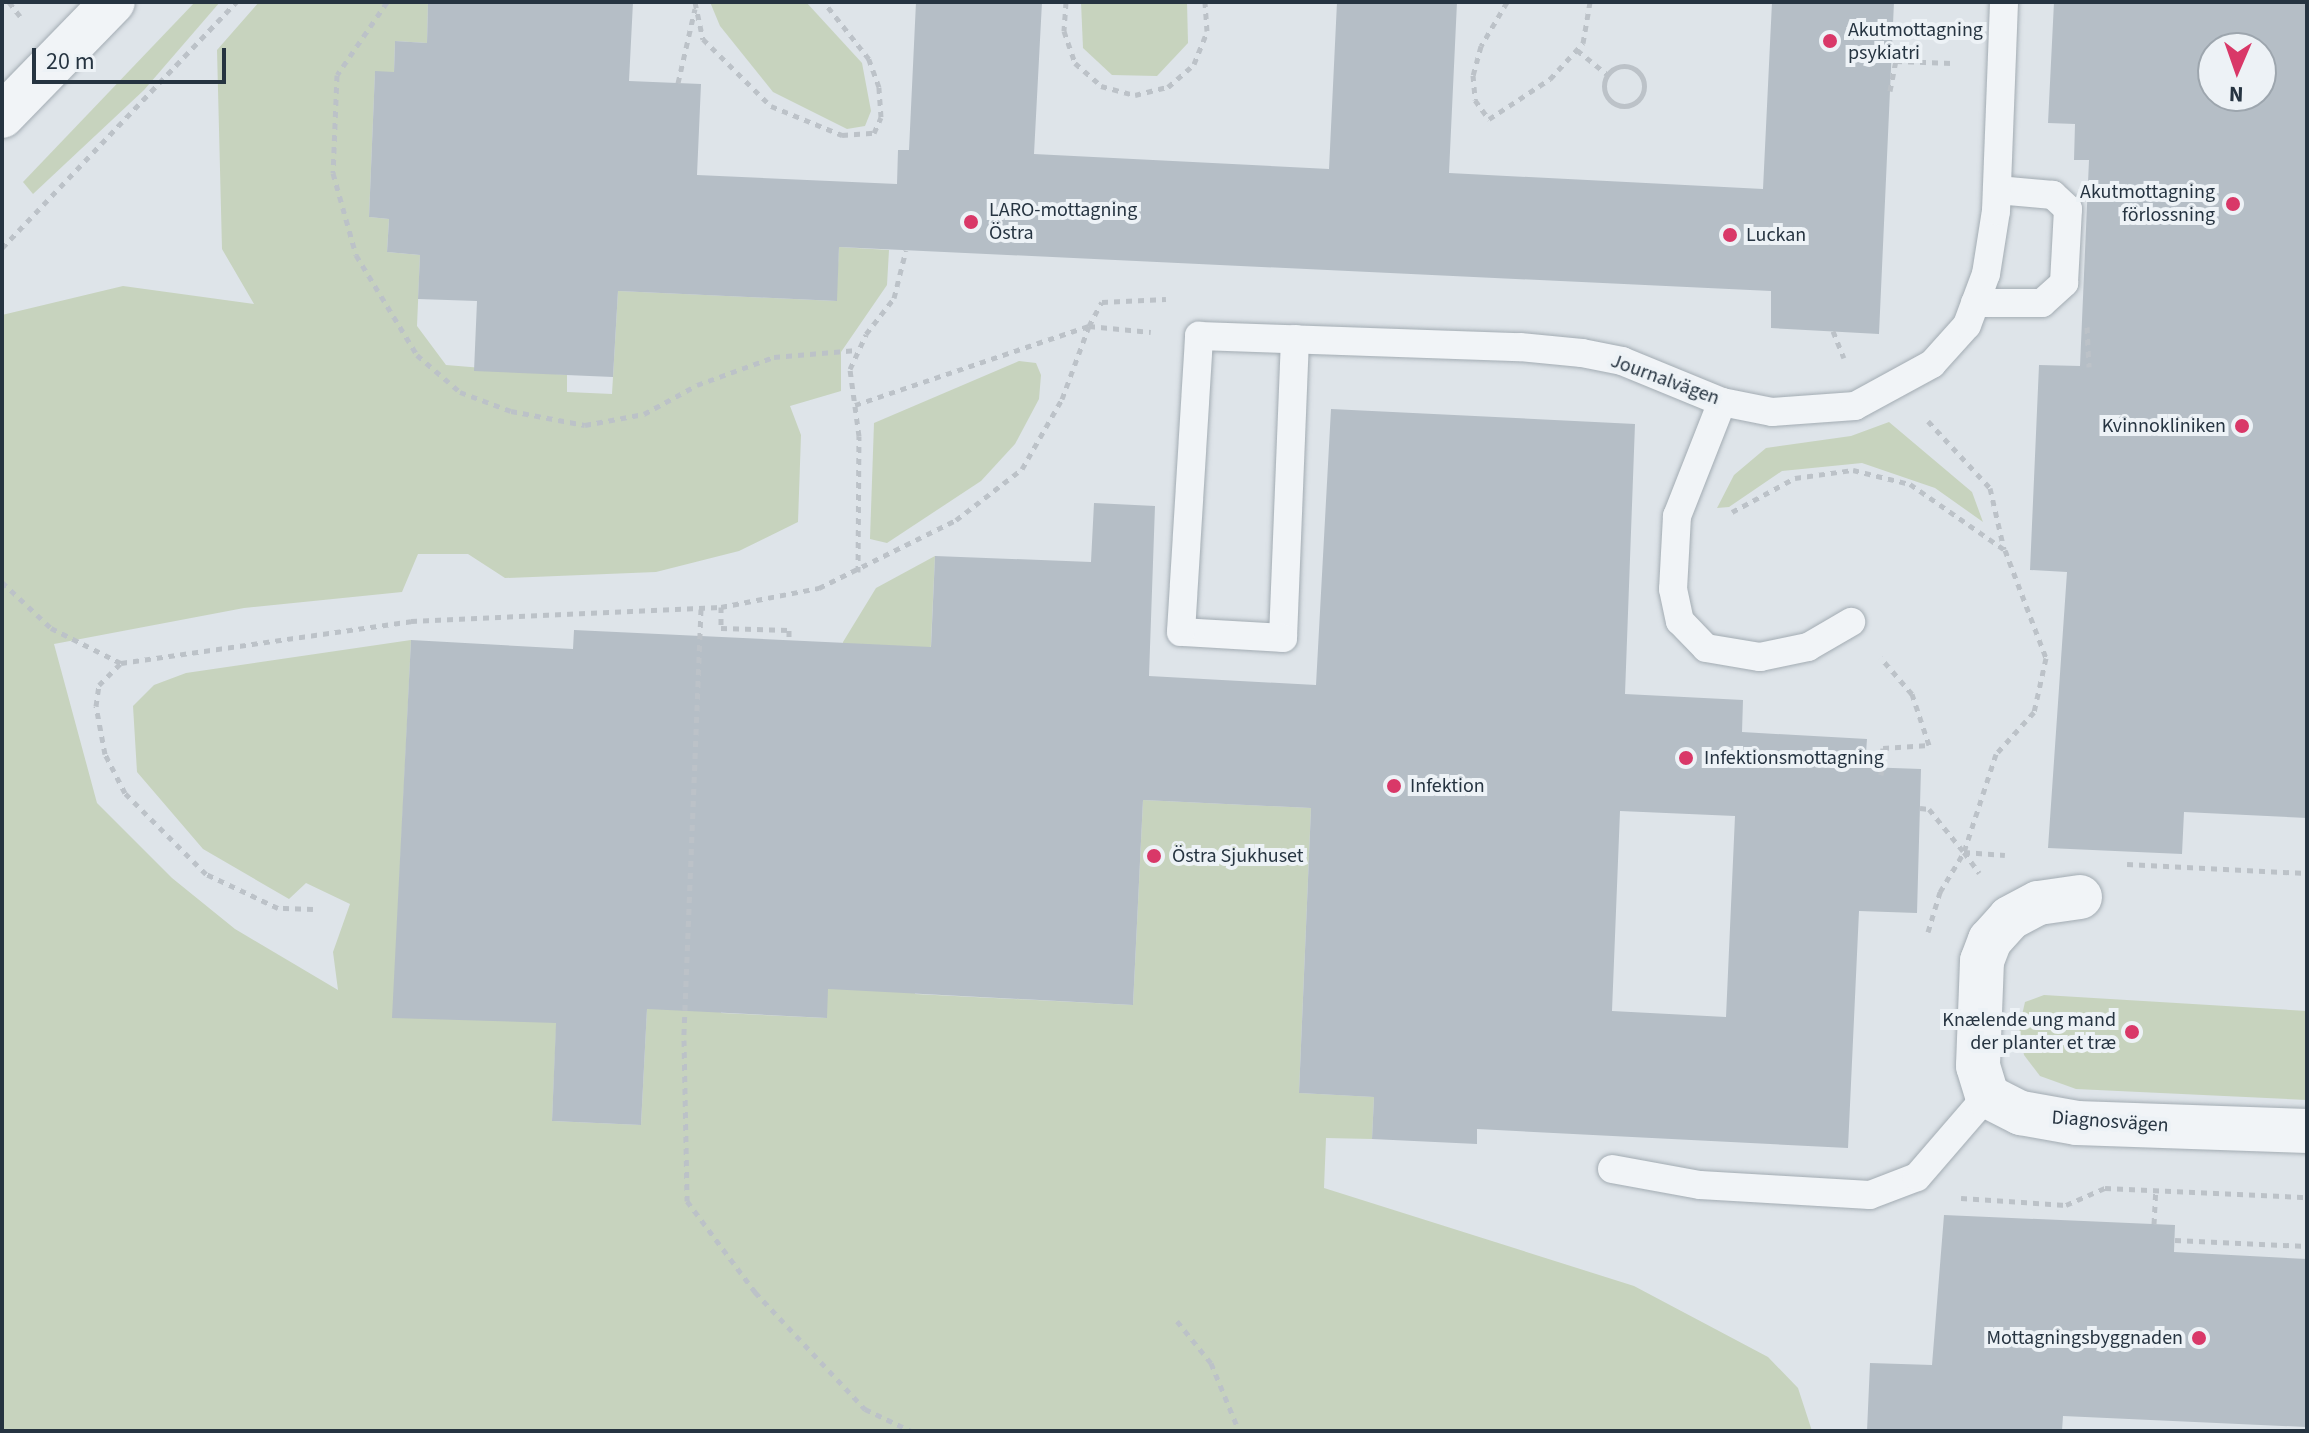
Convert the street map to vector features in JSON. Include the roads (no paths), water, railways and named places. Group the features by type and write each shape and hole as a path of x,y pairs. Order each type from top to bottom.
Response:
{"street":[{"path":"2,116 113,2"},
{"path":"1987,1096 1978,1066 1982,961 2010,918 2038,903 2080,897"},
{"name":"Diagnosvägen","path":"1987,1096 2021,1113 2077,1123 2307,1131"}],"lane":[{"name":"Journalvägen","path":"1295,339 1283,638 1181,632 1199,336 1295,339 1582,353 1622,361 1722,402 1772,412 1855,406 1932,364 1967,325 1975,303 1997,190 2004,2"},
{"path":"1975,303 2042,303 2064,283 2068,209 2053,195 1997,190"},
{"path":"1722,402 1685,492 1674,546 1680,621 1706,648 1760,657 1808,647 1851,622"},
{"path":"1612,1169 1700,1185 1870,1195 1917,1177 1987,1096"}],"place":[{"name":"Akutmottagning psykiatri","path":"1830,41"},
{"name":"Akutmottagning förlossning","path":"2233,204"},
{"name":"LARO-mottagning Östra","path":"971,222"},
{"name":"Luckan","path":"1730,235"},
{"name":"Kvinnokliniken","path":"2242,426"},
{"name":"Infektionsmottagning","path":"1686,758"},
{"name":"Infektion","path":"1394,786"},
{"name":"Östra Sjukhuset","path":"1154,856"},
{"name":"Knælende ung mand der planter et træ","path":"2132,1032"},
{"name":"Mottagningsbyggnaden","path":"2199,1338"}]}
